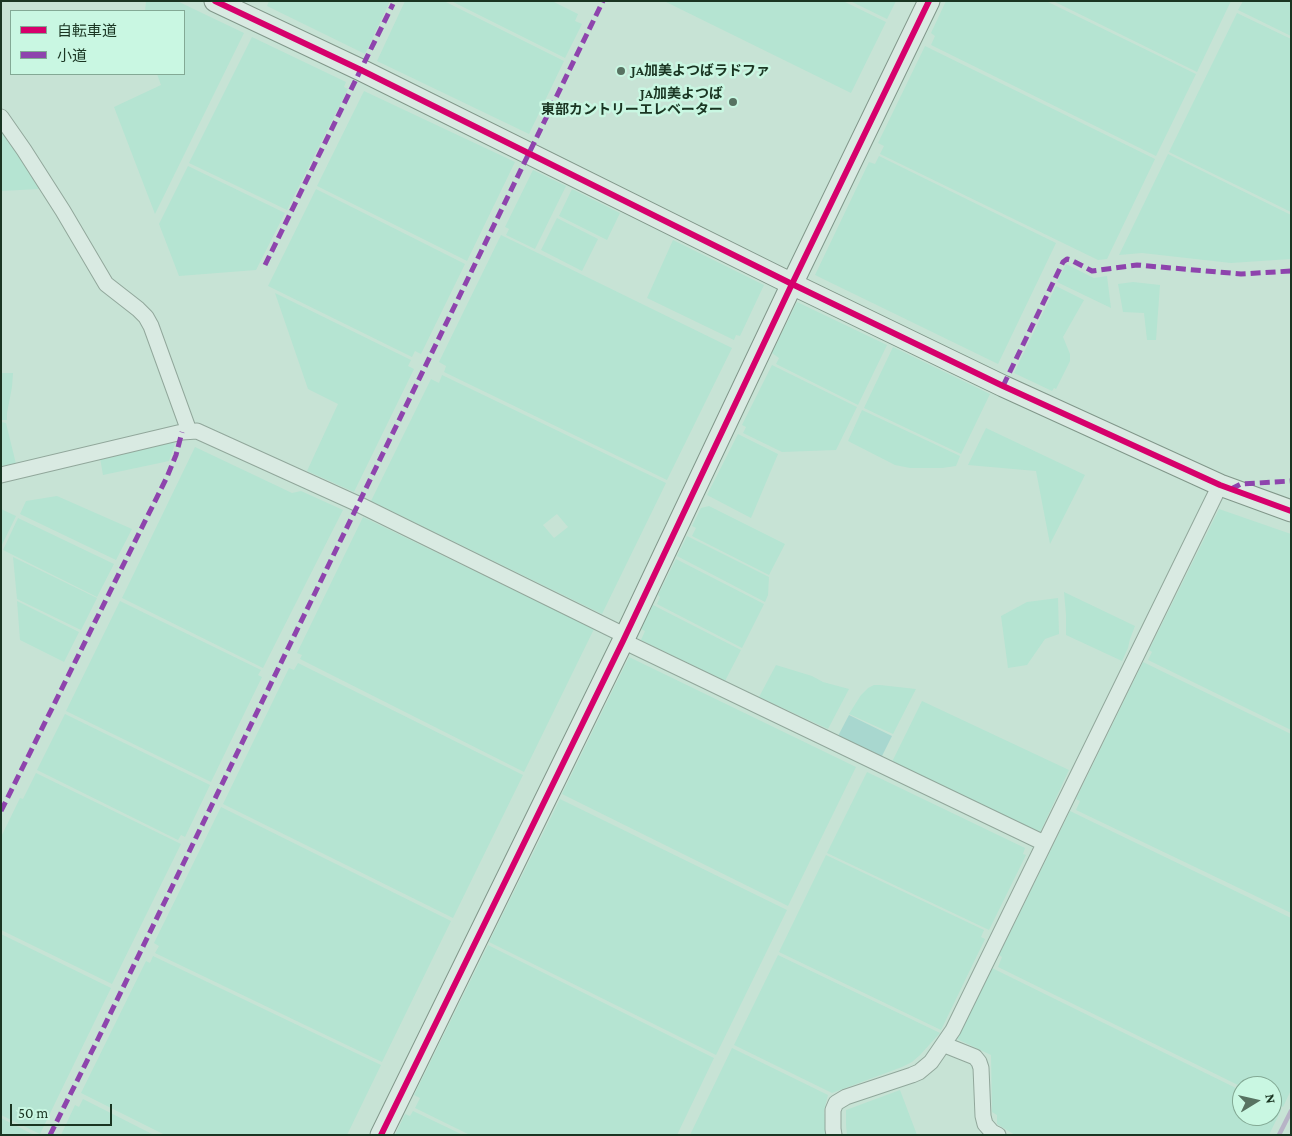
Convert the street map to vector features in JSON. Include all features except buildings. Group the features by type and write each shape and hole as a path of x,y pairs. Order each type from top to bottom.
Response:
{"street":[{"path":"215,1 361,70 792,284 1003,386 1220,485 1291,511"},
{"path":"381,1135 617,633 792,284 929,1"},
{"path":"1,117 48,188 106,284 146,317 189,431"},
{"path":"1,475 189,431 197,431 358,504 1044,843"},
{"path":"834,1135 833,1110 836,1103 846,1097 912,1076 931,1062 945,1045 1220,485"},
{"path":"945,1045 975,1057 979,1062 985,1124 992,1132 998,1135"}],"green space":[{"path":"146,1 177,1 244,33 155,214 114,107 161,85 157,75 185,75 185,10 145,10"},
{"path":"269,1 390,1 365,54 267,6"},
{"path":"405,1 444,1 564,61 529,134 377,61"},
{"path":"451,1 552,1 578,14 575,21 582,24 565,58"},
{"path":"664,1 843,1 886,22 851,93"},
{"path":"850,1 896,1 887,19"},
{"path":"946,1 1046,1 1196,74 1156,156 931,45 935,36 931,33"},
{"path":"1053,1 1231,1 1197,72"},
{"path":"1243,1 1291,1 1291,36 1238,10"},
{"path":"1237,13 1291,39 1291,212 1169,152"},
{"path":"252,37 346,82 344,87 348,89 287,210 189,163"},
{"path":"925,46 1155,159 1107,259 1098,260 880,154 884,146 878,143"},
{"path":"364,91 515,162 467,261 317,186"},
{"path":"2,129 37,185 39,189 1,191"},
{"path":"1168,154 1291,215 1291,259 1231,263 1142,253 1119,255"},
{"path":"879,156 1056,243 998,364 815,275 869,162 875,164"},
{"path":"188,166 285,213 256,270 179,276 159,224"},
{"path":"533,170 566,186 535,249 506,235 509,229 505,227"},
{"path":"316,189 465,264 421,354 415,351 412,357 268,286"},
{"path":"572,189 620,213 607,240 559,216"},
{"path":"557,218 598,239 582,271 541,250"},
{"path":"501,235 732,348 667,480 444,372 446,366 439,362"},
{"path":"673,240 764,285 740,336 736,335 734,340 647,298"},
{"path":"1066,264 1094,278 1107,276 1111,308 1057,282"},
{"path":"1133,282 1160,285 1156,340 1147,340 1144,313 1123,312 1118,284"},
{"path":"1056,286 1084,300 1063,337 1070,354 1070,361 1056,389 1054,388 1052,391 1014,373"},
{"path":"275,293 411,360 408,366 414,369 354,492 307,471 338,404 308,389"},
{"path":"797,302 887,345 858,405 776,364 779,358 772,353"},
{"path":"893,347 990,394 961,454 864,408"},
{"path":"772,365 857,407 836,450 782,452 743,433 746,427 742,425"},
{"path":"1,373 13,373 7,420 1,420"},
{"path":"442,375 666,483 602,614 371,501 431,379 439,383","holes":["557,514 568,527 554,538 543,525"]},
{"path":"862,410 960,456 956,466 910,468 895,465 848,441"},
{"path":"1,422 6,423 16,464 1,466"},
{"path":"986,428 1085,475 1050,544 1036,471 968,465"},
{"path":"738,434 778,454 751,518 707,495"},
{"path":"174,441 175,444 169,461 103,475 100,458"},
{"path":"195,447 292,493 301,491 343,510 263,668 122,598"},
{"path":"57,496 132,529 116,560 20,514 26,501"},
{"path":"709,506 785,544 769,575 692,536 696,528 692,526 701,508"},
{"path":"1,509 16,516 1,547"},
{"path":"1219,509 1291,534 1291,730 1148,660 1152,652 1149,650"},
{"path":"363,517 594,629 524,772 300,659 302,655 297,653"},
{"path":"18,518 114,564 97,597 3,550"},
{"path":"687,536 769,577 768,595 765,602 677,556"},
{"path":"13,557 97,598 81,630 17,599"},
{"path":"676,559 764,604 742,648 657,604 660,597 658,595"},
{"path":"1064,592 1135,626 1122,661 1066,635"},
{"path":"1058,598 1059,634 1045,639 1027,665 1008,668 1001,616 1027,602"},
{"path":"17,601 79,632 64,662 20,640"},
{"path":"120,601 261,670 258,675 262,677 211,782 66,711"},
{"path":"653,605 741,650 725,681 641,640 645,631 641,629"},
{"path":"629,657 856,767 788,906 562,794"},
{"path":"1143,662 1291,734 1291,913 1076,810 1080,801 1076,799"},
{"path":"298,663 523,775 453,918 223,804 289,668 294,670"},
{"path":"776,665 849,689 828,729 759,697"},
{"path":"874,685 916,689 893,734 849,714 861,695"},
{"path":"922,701 1069,770 1038,837 891,764"},
{"path":"65,714 210,785 185,837 181,835 178,840 37,770"},
{"path":"867,772 1025,848 1023,854 1026,855 989,930 827,853"},
{"path":"36,773 181,844 112,984 1,930 1,837 20,798 23,799"},
{"path":"560,799 787,910 716,1055 489,942"},
{"path":"221,807 451,921 382,1062 155,953 159,946 154,943"},
{"path":"1070,811 1291,918 1291,1090 1283,1107 1282,1076 1232,1076 1232,1082 998,967 1002,957 999,955"},
{"path":"826,855 984,930 981,937 985,939 941,1030 779,952"},
{"path":"1,934 111,988 40,1134 1,1115"},
{"path":"488,945 714,1058 677,1135 470,1135 415,1108 420,1098 414,1095"},
{"path":"778,955 940,1033 912,1062 832,1093 734,1045"},
{"path":"153,956 381,1065 347,1135 165,1135 81,1093 146,961 150,963"},
{"path":"992,968 1232,1086 1232,1126 1273,1126 1269,1135 1015,1135 997,1124 997,1115 992,1112 991,1055 957,1039"},
{"path":"732,1048 828,1095 824,1111 826,1135 690,1135"},
{"path":"900,1090 917,1135 847,1135 846,1110"},
{"path":"83,1099 154,1135 61,1135 75,1105 79,1107"},
{"path":"413,1111 463,1135 395,1135 405,1114 410,1116"},
{"path":"1,1118 34,1135 1,1135"}],"shaded area":[{"path":"849,715 892,736 881,758 838,736"}],"waterway":[{"path":"1279,1135 1291,1111"}],"marked path":[{"path":"50,1135 603,1"},
{"path":"265,265 393,4"},
{"path":"1003,386 1063,262 1067,259 1092,271 1137,265 1241,274 1291,271"},
{"path":"1,811 167,477 176,455 182,432"},
{"path":"1231,489 1241,484 1291,481"}],"cycle path":[{"path":"215,1 361,70 792,284 1003,386 1220,485 1291,511"},
{"path":"381,1135 623,641 792,284 929,1"}],"place":[{"name":"JA加美よつばラドファ","path":"621,71"},
{"name":"JA加美よつば 東部カントリーエレベーター","path":"733,102"}]}
